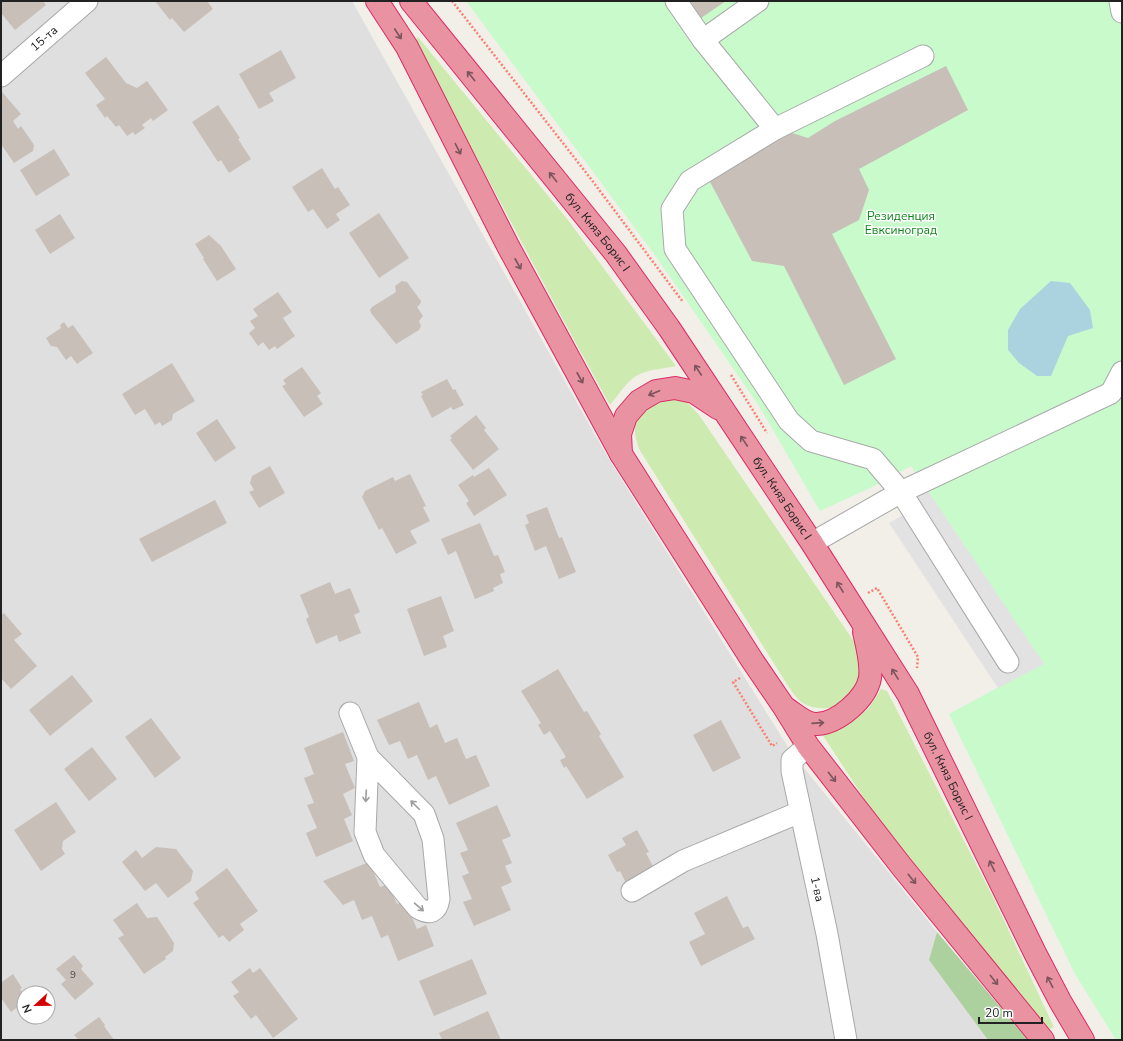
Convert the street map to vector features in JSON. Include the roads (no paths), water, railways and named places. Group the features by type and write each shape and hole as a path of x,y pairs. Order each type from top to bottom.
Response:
{"highway":[{"path":"376,1 407,47 508,246 621,454 752,660 808,746 902,867 1043,1040"},
{"name":"бул. Княз Борис I","path":"411,1 616,254 669,328 812,543 908,694 1035,953 1060,1001 1083,1040"},
{"path":"621,454 620,434 626,416 639,401 656,391 675,388 694,392 727,415"},
{"path":"784,707 803,720 815,724 825,722 841,715 858,702 866,690 870,676 868,654 861,620"}],"street":[{"name":"15-та","path":"1,76 87,1"},
{"path":"676,1 703,40 775,129"},
{"path":"703,40 758,1"},
{"path":"1120,1 1122,12"},
{"path":"923,56 775,129 690,181 672,209 675,249 789,421 811,441 873,459 901,492 1008,662"},
{"path":"812,543 901,492 1116,394 1122,372"},
{"path":"350,713 368,757 424,814 433,839 440,899 438,906 430,912 424,912 418,908 374,856 371,850 365,832 368,757"},
{"name":"1-ва","path":"808,746 792,760 792,771 826,934 846,1040"},
{"path":"632,891 683,861 800,812"}],"water":[{"path":"1051,281 1070,283 1090,310 1093,328 1068,336 1051,376 1037,376 1019,363 1008,350 1008,330 1020,309"}],"park label":[{"name":"Резиденция Евксиноград","path":"901,223"}]}
